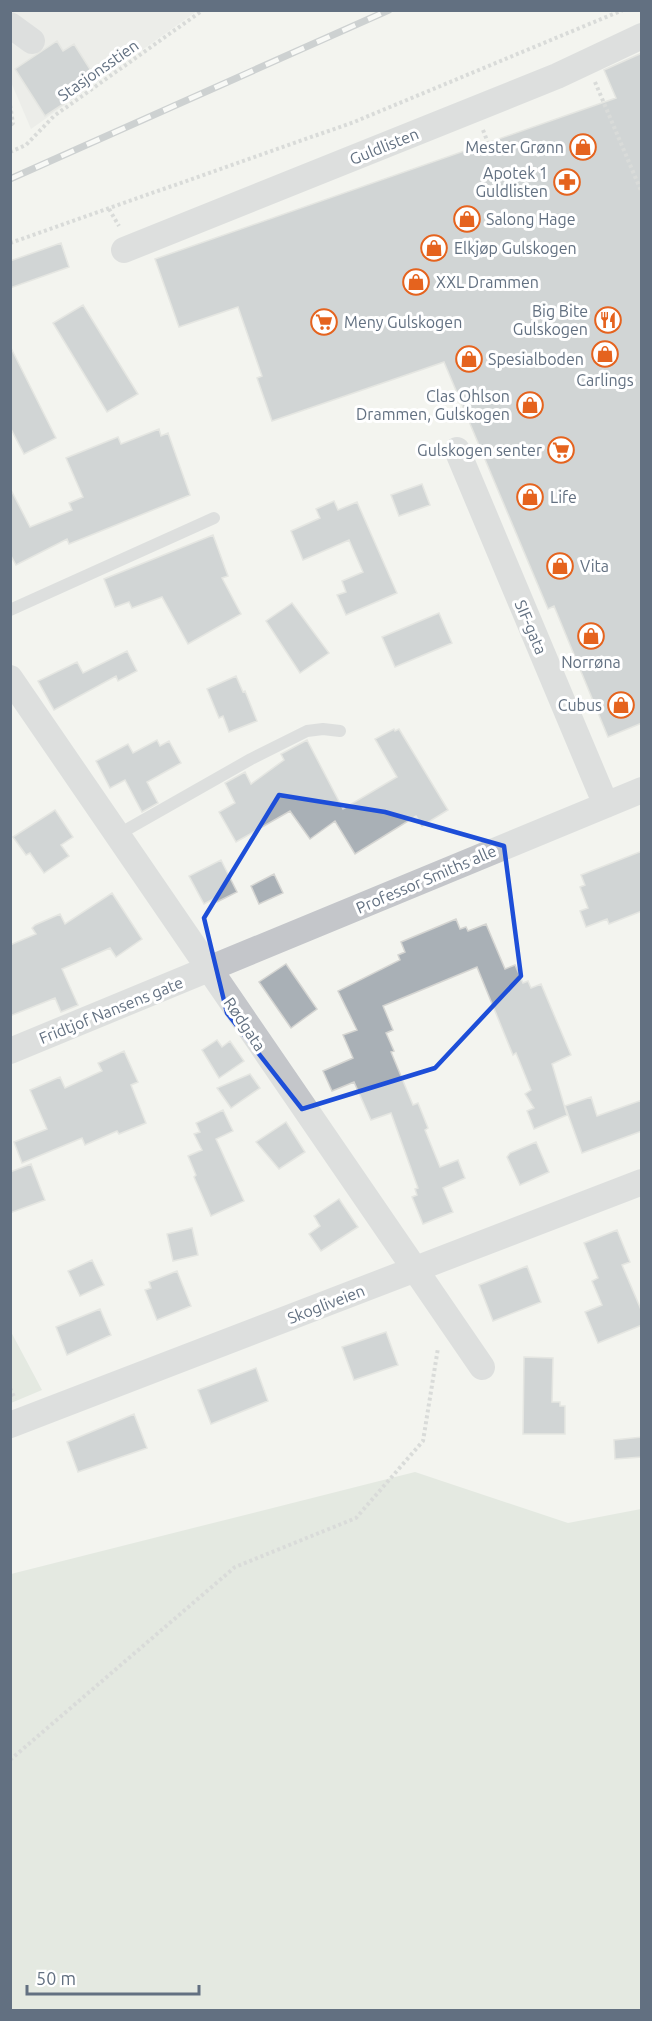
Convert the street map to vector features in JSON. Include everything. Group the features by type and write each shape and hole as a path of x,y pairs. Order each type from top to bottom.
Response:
{"street":[{"path":"10,26 32,41"},
{"name":"Guldlisten","path":"124,250 587,62 642,36"},
{"name":"SIF-gata","path":"457,450 606,805"},
{"name":"Rødgata","path":"10,678 482,1367"},
{"name":"Professor Smiths alle","path":"211,969 642,790"},
{"name":"Fridtjof Nansens gate","path":"10,1051 211,969"},
{"name":"Skogliveien","path":"10,1425 642,1182"}],"lane":[{"path":"10,610 214,518"},
{"path":"119,834 251,759 307,731 323,729 340,731"}],"path":[{"name":"Stasjonsstien","path":"10,152 26,145 54,116 203,10"},
{"path":"10,243 354,122 623,10"},
{"path":"587,62 642,192"},
{"path":"10,105 13,123 10,126"},
{"path":"10,1760 235,1567 356,1518 423,1441 444,1313"}],"highlighted area":[{"path":"279,795 385,812 504,846 521,976 435,1068 302,1109 227,1013 204,918"}],"shaded area":[{"path":"10,11 197,11 31,129 11,82"},
{"path":"10,1330 42,1390 11,1403 10,1403"},
{"path":"415,1472 568,1523 641,1509 641,2010 11,2010 11,1574"}],"building":[{"path":"57,41 63,51 74,44 95,77 65,97 68,101 45,116 15,69"},
{"name":"Gulskogen senter","path":"642,53 642,723 608,737 554,606 548,609 444,362 272,421 257,378 262,376 238,307 179,327 155,259 616,98 604,70"},
{"path":"61,243 69,267 10,288 10,261"},
{"path":"83,305 138,394 107,412 53,323"},
{"path":"10,346 56,438 24,454 10,427"},
{"path":"159,429 161,436 168,433 190,495 69,544 67,539 16,565 10,554 10,488 30,527 72,510 69,503 83,497 66,458 118,437 121,444"},
{"path":"422,484 430,505 399,516 391,495"},
{"path":"334,501 338,510 357,502 397,593 346,615 337,595 346,592 342,581 363,572 349,540 303,560 291,531 320,518 316,509"},
{"path":"213,535 228,576 222,578 241,614 188,644 162,597 132,608 129,602 115,607 104,579"},
{"path":"292,603 329,653 300,673 266,621"},
{"path":"439,613 452,643 395,667 382,637"},
{"path":"127,651 137,671 118,681 116,676 54,710 38,681 77,662 83,673"},
{"path":"236,676 243,692 245,691 257,721 229,732 223,716 219,718 207,689"},
{"path":"394,729 395,731 399,729 448,810 422,826 416,816 355,854 335,821 310,839 290,811 236,842 219,812 235,803 225,783 245,772 251,784 284,760 281,754 307,740 343,809 397,777 375,739"},
{"path":"157,740 160,746 169,741 181,763 147,782 158,803 142,812 125,780 110,788 96,761 128,744 133,753"},
{"path":"55,810 73,837 61,845 69,856 44,873 30,853 26,855 13,837"},
{"path":"642,851 642,911 609,924 607,919 586,927 580,911 588,908 580,887 585,885 581,875"},
{"path":"221,860 237,892 217,902 215,898 204,904 189,876"},
{"path":"274,874 283,893 259,904 251,886"},
{"path":"112,893 142,939 116,957 110,948 62,969 78,1005 61,1012 55,998 10,1016 10,945 36,934 32,928 35,925 60,914 65,924"},
{"path":"456,919 460,929 466,927 468,931 486,924 505,969 515,965 523,983 528,981 531,988 541,984 571,1055 552,1064 567,1115 534,1129 527,1111 534,1108 525,1094 531,1090 516,1053 513,1055 477,967 383,1006 393,1030 386,1033 394,1051 391,1052 413,1105 418,1103 428,1128 425,1130 440,1167 458,1160 465,1178 443,1188 453,1212 423,1224 412,1197 417,1195 415,1189 418,1188 391,1113 371,1120 354,1082 332,1091 323,1071 353,1058 343,1035 357,1030 338,991 400,960 398,955 405,952 401,942"},
{"path":"286,964 317,1009 291,1028 259,982"},
{"path":"217,1040 222,1047 230,1041 244,1061 219,1078 202,1050"},
{"path":"124,1051 138,1082 131,1085 146,1123 119,1134 117,1131 85,1145 82,1138 22,1163 14,1142 47,1129 30,1090 60,1077 65,1088 102,1071 98,1063"},
{"path":"250,1074 260,1088 231,1108 217,1088"},
{"path":"591,1097 597,1116 642,1100 642,1131 582,1153 565,1106"},
{"path":"223,1110 233,1131 216,1139 244,1201 211,1216 194,1177 196,1175 188,1156 202,1150 194,1134 200,1132 196,1123"},
{"path":"286,1122 305,1152 279,1169 256,1142"},
{"path":"536,1142 549,1172 520,1185 507,1157 510,1153"},
{"path":"31,1164 45,1200 10,1213 10,1172"},
{"path":"339,1199 358,1227 321,1251 309,1234 320,1226 314,1216"},
{"path":"192,1228 198,1255 173,1261 167,1234"},
{"path":"617,1230 630,1262 622,1265 642,1312 642,1325 598,1343 585,1312 602,1305 592,1281 598,1278 584,1243"},
{"path":"92,1260 104,1285 80,1296 68,1271"},
{"path":"527,1266 541,1302 493,1321 479,1285"},
{"path":"177,1271 191,1306 157,1320 145,1290 151,1288 149,1282"},
{"path":"100,1309 111,1335 67,1355 56,1327"},
{"path":"386,1332 398,1365 354,1380 342,1347"},
{"path":"524,1357 553,1358 552,1402 560,1402 560,1406 565,1406 565,1434 523,1434"},
{"path":"256,1368 268,1401 211,1424 198,1390"},
{"path":"134,1414 147,1448 78,1472 67,1442"},
{"path":"642,1437 642,1457 615,1459 614,1440"}],"railway":[{"path":"10,179 389,10"}],"place":[{"name":"Mester Grønn","path":"583,147"},
{"name":"Apotek 1 Guldlisten","path":"567,182"},
{"name":"Salong Hage","path":"467,219"},
{"name":"Elkjøp Gulskogen","path":"434,248"},
{"name":"XXL Drammen","path":"416,282"},
{"name":"Big Bite Gulskogen","path":"608,320"},
{"name":"Meny Gulskogen","path":"324,322"},
{"name":"Carlings","path":"605,354"},
{"name":"Spesialboden","path":"469,359"},
{"name":"Clas Ohlson Drammen, Gulskogen","path":"530,405"},
{"name":"Gulskogen senter","path":"561,450"},
{"name":"Life","path":"530,497"},
{"name":"Vita","path":"560,566"},
{"name":"Norrøna","path":"591,636"},
{"name":"Cubus","path":"621,705"}]}
